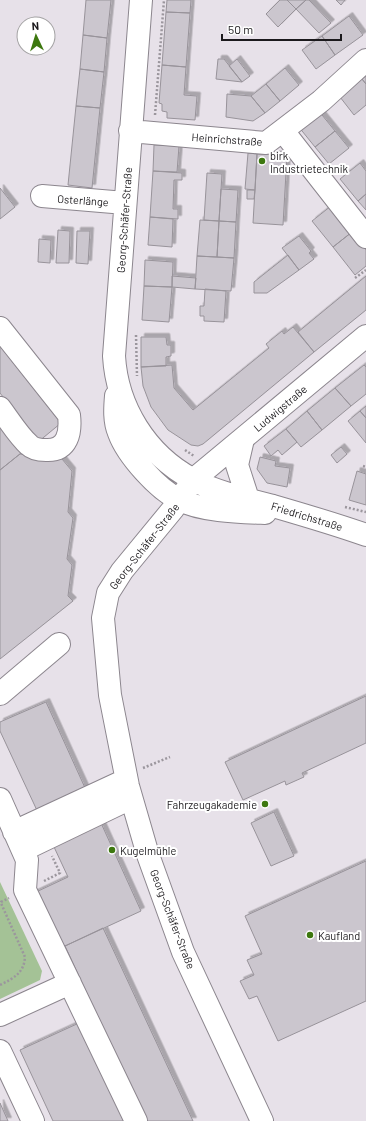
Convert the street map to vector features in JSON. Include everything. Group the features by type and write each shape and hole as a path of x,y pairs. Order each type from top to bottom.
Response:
{"street":[{"name":"Georg-Schäfer-Straße","path":"141,0 114,356 127,382 131,419 145,439 164,460 193,480 180,500 122,571 108,593 103,618 107,658 115,726 129,789 148,855 183,952 262,1121"},
{"name":"Heinrichstraße","path":"130,131 266,143 321,101 366,60"},
{"path":"283,131 366,237"},
{"name":"Osterlänge","path":"42,196 125,203"},
{"path":"0,328 69,415 71,430 64,444 53,451 40,450 30,446 0,408"},
{"name":"Ludwigstraße","path":"193,480 366,336"},
{"path":"127,382 115,414 118,432 126,448 155,481 180,500 205,507 237,511 302,514"},
{"path":"243,439 237,465 248,499"},
{"name":"Friedrichstraße","path":"193,480 248,499 366,534"},
{"path":"0,694 59,644"},
{"path":"19,841 129,789"},
{"path":"0,799 27,860 25,890 136,1121"},
{"path":"0,1015 70,983"},
{"path":"0,1051 33,1121"}],"path":[{"path":"152,133 156,108 164,0"},
{"path":"355,278 366,270"},
{"path":"127,382 136,327"},
{"path":"180,447 210,465"},
{"path":"0,900 25,957 24,964 17,976 0,985"}],"green space":[{"path":"0,882 42,971 40,980 0,999"}],"building":[{"path":"86,0 111,0 107,38 83,35"},
{"path":"167,0 191,0 190,13 166,12"},
{"path":"280,0 287,0 296,9 278,27 266,14"},
{"path":"287,0 306,0 296,9"},
{"path":"306,0 309,0 331,23 319,33 296,9"},
{"path":"336,0 345,0 341,5"},
{"path":"166,12 190,13 186,67 162,65"},
{"path":"349,16 363,35 335,55 322,36"},
{"path":"83,35 107,38 104,72 80,69"},
{"path":"322,36 335,55 316,69 302,50"},
{"path":"218,59 224,59 242,82 216,79"},
{"path":"237,59 250,76 242,82 229,66"},
{"path":"162,65 186,67 184,95 197,96 195,120 167,118 167,112 162,111 162,104 159,103"},
{"path":"285,68 299,85 280,101 266,84"},
{"path":"80,69 104,72 100,108 76,106"},
{"path":"366,76 366,84 362,79"},
{"path":"362,79 366,84 366,105 354,115 340,97"},
{"path":"266,84 280,101 265,113 251,96"},
{"path":"227,94 251,96 265,113 253,121 226,117"},
{"path":"76,106 100,108 92,188 68,185"},
{"path":"318,110 335,131 315,147 298,126"},
{"path":"335,131 349,148 329,164 315,147"},
{"path":"154,145 179,146 177,172 153,171"},
{"path":"248,153 257,154 255,190 245,189"},
{"path":"257,154 287,155 283,225 253,223"},
{"path":"360,163 366,171 366,194 358,201 340,179"},
{"path":"153,171 182,173 182,180 174,180 173,209 178,209 178,219 150,217"},
{"path":"207,173 222,174 219,221 204,220"},
{"path":"0,188 15,207 0,219"},
{"path":"221,189 238,190 236,222 219,221"},
{"path":"247,190 255,190 254,199 247,199"},
{"path":"366,194 366,210 358,201"},
{"path":"331,206 352,232 333,247 312,221"},
{"path":"150,217 173,219 172,247 148,245"},
{"path":"200,220 219,221 217,257 197,256"},
{"path":"219,221 236,222 234,258 217,257"},
{"path":"58,230 70,231 69,263 56,263"},
{"path":"77,231 90,231 88,264 76,263"},
{"path":"352,232 366,250 366,266 355,275 333,247"},
{"path":"299,236 311,251 309,253 314,259 299,270 282,248"},
{"path":"39,239 51,240 50,263 38,262"},
{"path":"288,255 299,270 267,293 254,293 254,282"},
{"path":"197,256 234,258 231,291 195,289"},
{"path":"145,260 173,262 172,287 144,286"},
{"path":"172,276 196,278 195,289 172,287"},
{"path":"366,276 366,310 314,352 298,332"},
{"path":"144,286 172,287 169,322 142,320"},
{"path":"205,289 226,291 224,322 204,321 204,316 200,316 200,306 204,306"},
{"path":"293,327 314,352 203,444 198,446 191,445 168,430 151,407 143,386 141,367 172,365 174,388 193,410 269,348 266,344 282,331 284,334"},
{"path":"141,337 166,337 167,345 171,345 171,356 166,357 166,366 141,367"},
{"path":"0,346 61,423 38,442 0,393"},
{"path":"364,365 366,367 366,394 351,406 335,388"},
{"path":"335,388 351,406 322,430 307,411"},
{"path":"366,406 366,418 360,411"},
{"path":"307,411 322,430 301,447 286,429"},
{"path":"360,411 366,418 366,443 348,421"},
{"path":"0,417 26,449 0,470"},
{"path":"286,429 297,442 282,455 278,450 271,456 264,446"},
{"path":"341,447 347,454 337,463 331,455"},
{"path":"20,454 62,459 72,471 68,512 73,518 67,559 72,565 68,596 73,601 0,659 0,470"},
{"path":"260,457 276,461 275,466 290,468 287,487 267,483 257,469"},
{"path":"357,471 366,474 366,505 349,500"},
{"path":"366,696 366,743 302,773 304,777 286,785 285,781 243,800 225,762"},
{"path":"46,702 141,911 65,946 63,944 59,946 34,893 68,877 0,731 0,722"},
{"path":"274,812 294,856 271,866 251,823"},
{"name":"Kaufland","path":"366,861 366,1001 278,1041 257,996 249,999 240,981 254,975 247,960 262,954 245,916"},
{"path":"103,928 193,1121 146,1121 65,946"},
{"path":"79,1023 125,1121 53,1121 20,1050"},
{"path":"0,1103 8,1121 0,1121"}],"place":[{"name":"birk Industrietechnik","path":"262,161"},
{"name":"Fahrzeugakademie","path":"265,804"},
{"name":"Kugelmühle","path":"112,850"},
{"name":"Kaufland","path":"310,935"}]}
